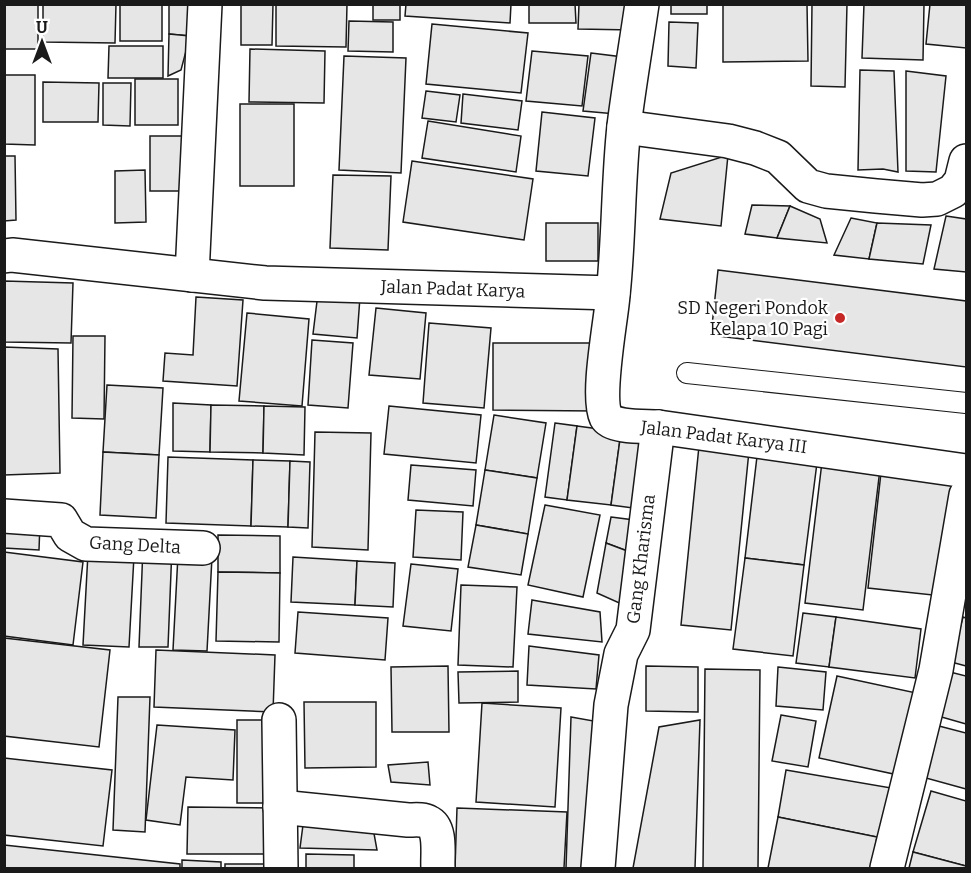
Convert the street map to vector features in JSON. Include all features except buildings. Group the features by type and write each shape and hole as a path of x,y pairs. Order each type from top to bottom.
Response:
{"street":[{"path":"192,275 205,4"},
{"path":"613,293 624,127 642,4"},
{"path":"624,127 728,141 755,148 778,157 808,186 922,201 937,199 953,190 961,180 966,160"},
{"name":"Jalan Padat Karya","path":"4,256 12,255 265,283 613,293"},
{"name":"Jalan Padat Karya III","path":"613,293 603,383 603,402 606,417 610,422 618,425 658,427 966,471"},
{"name":"Gang Kharisma","path":"598,868 610,705 621,654 633,630 658,427"},
{"path":"887,868 936,670 966,495"},
{"name":"Gang Delta","path":"4,516 61,520 70,535 86,544 203,548"},
{"path":"279,720 280,868"},
{"path":"280,807 426,820 433,826 437,837 438,868"}],"lane":[{"path":"687,373 966,403"}],"place":[{"name":"SD Negeri Pondok Kelapa 10 Pagi","path":"840,318"}]}
